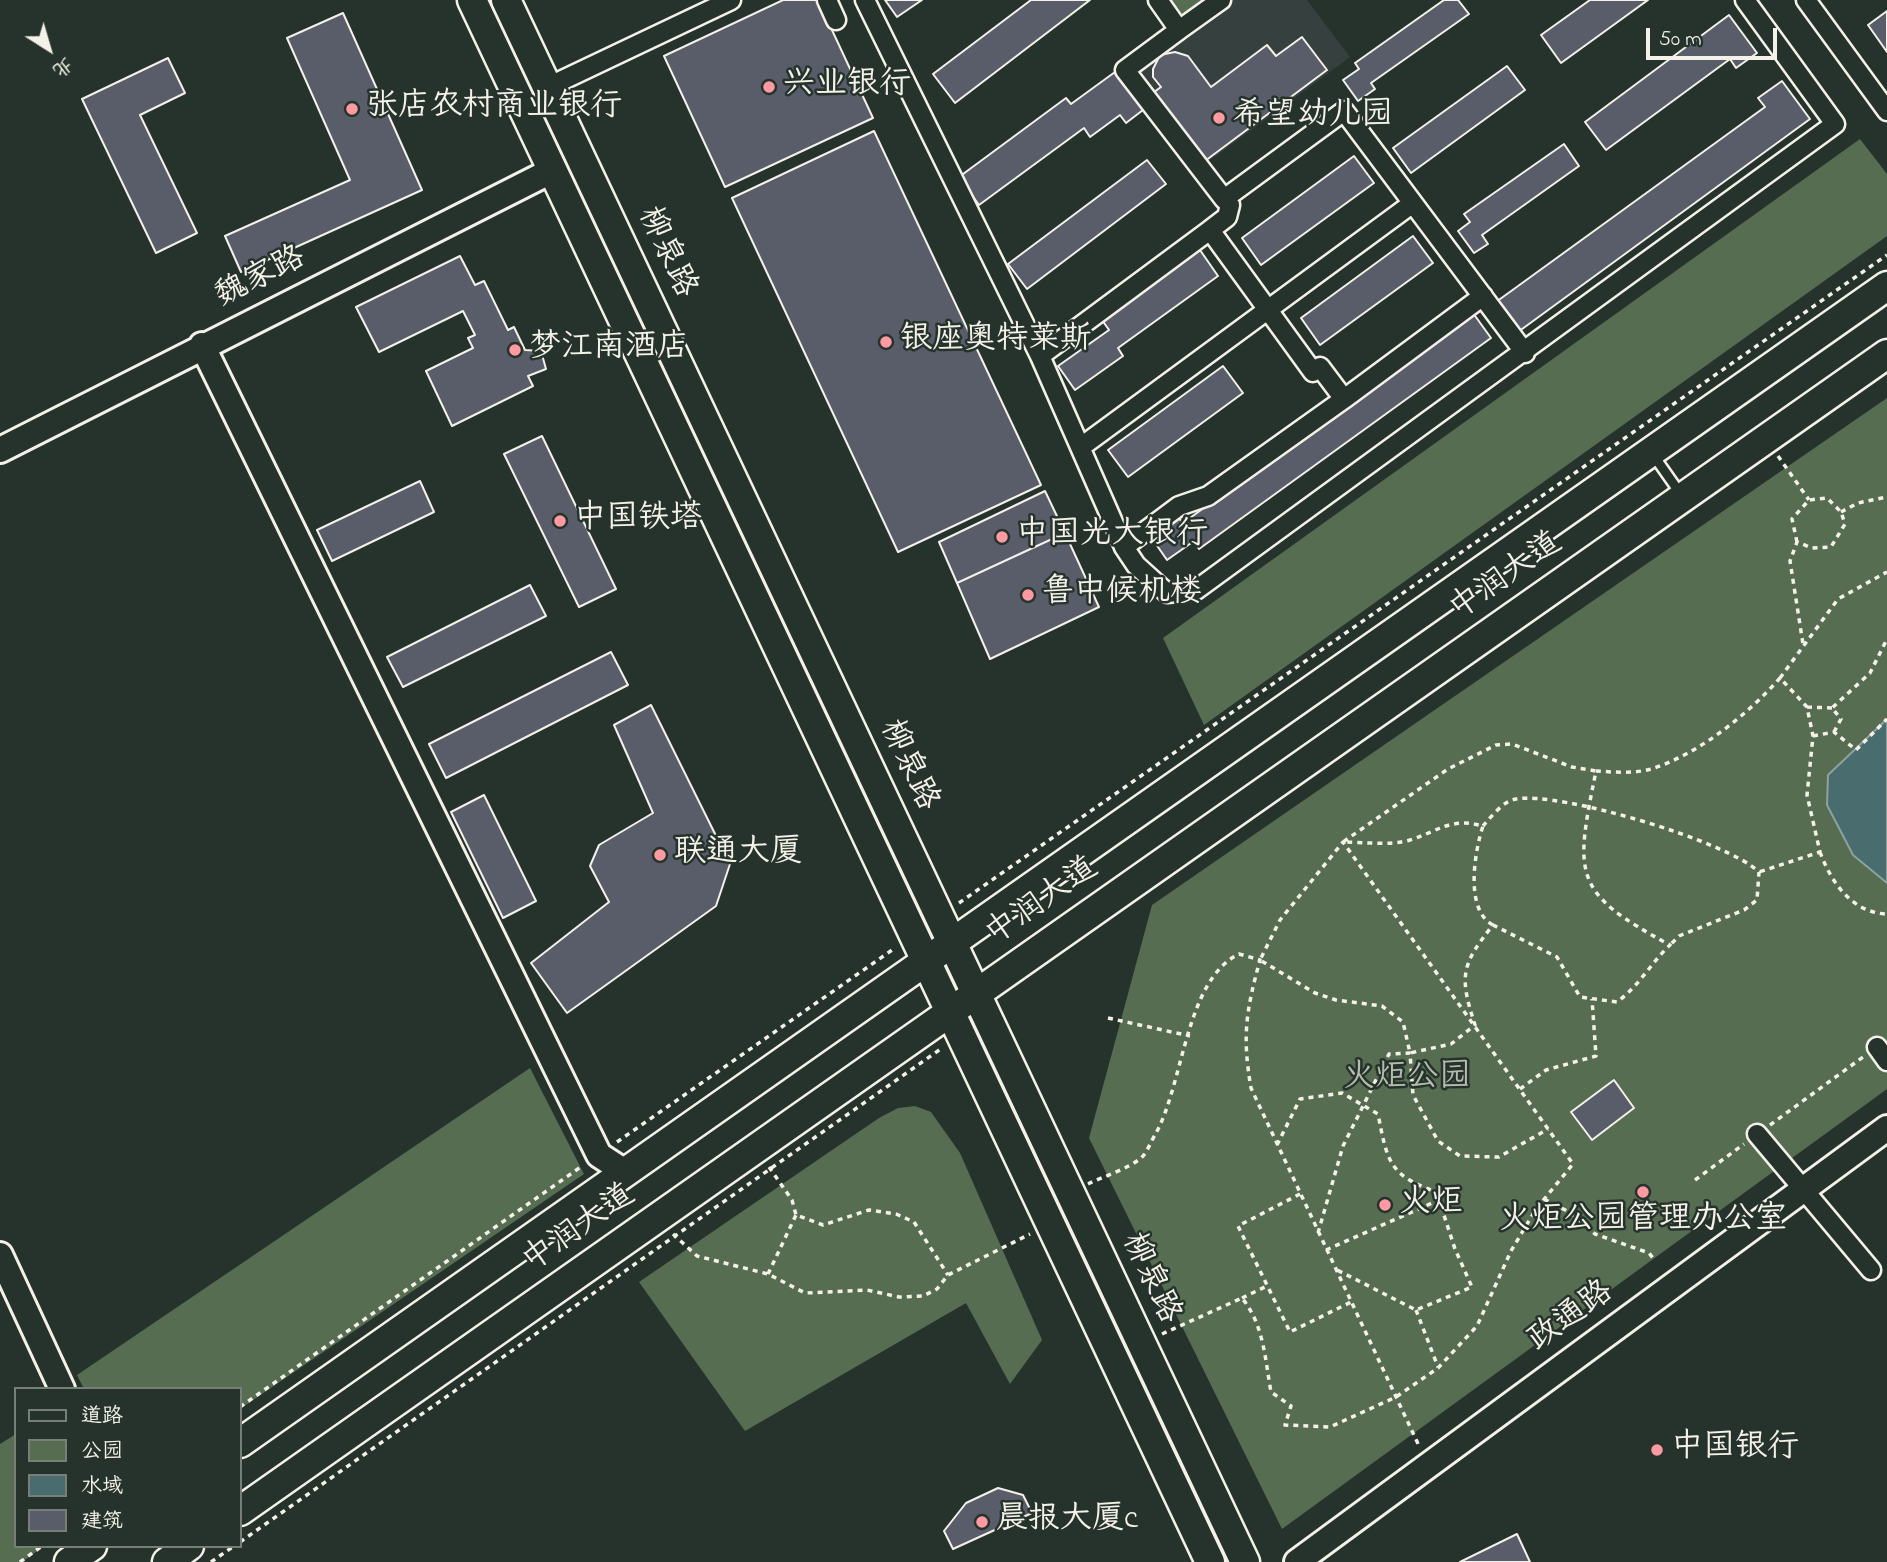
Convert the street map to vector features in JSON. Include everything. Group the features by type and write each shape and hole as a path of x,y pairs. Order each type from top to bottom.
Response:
{"main road":[{"name":"柳泉路","path":"472,0 1210,1562"},
{"name":"柳泉路","path":"506,0 1245,1562"},
{"name":"中润大道","path":"242,1442 1887,286"},
{"name":"中润大道","path":"242,1510 764,1159 956,1023 976,994 1683,497 1779,449 1887,354"},
{"path":"69,1562 89,1548"},
{"path":"167,1562 187,1548"}],"street":[{"path":"548,87 731,0"},
{"path":"827,0 836,20"},
{"path":"865,0 1040,356 1125,547 1136,565 1167,593 1196,590 1525,353 1835,124 1745,0"},
{"path":"1158,0 1179,30"},
{"path":"1040,356 1227,217 1230,205 1125,70 1221,0"},
{"path":"1806,0 1887,111"},
{"path":"1224,198 1345,111 1525,353"},
{"name":"魏家路","path":"0,450 202,345 553,170"},
{"path":"1081,447 1413,203"},
{"path":"1210,230 1313,372 1320,367 1344,399"},
{"path":"1125,547 1179,506 1208,496 1483,296"},
{"path":"202,345 599,1154 625,1172"},
{"name":"政通路","path":"1297,1562 1887,1128"},
{"path":"1757,1134 1871,1269"},
{"path":"0,1255 61,1387"}],"lane":[{"path":"1651,452 1683,497"}],"path":[{"path":"940,917 1887,255"},
{"path":"1769,467 1779,449"},
{"path":"1779,449 1809,500"},
{"path":"1840,512 1858,503 1887,497"},
{"path":"1797,542 1812,548 1831,547 1845,524 1840,512 1827,498 1809,500 1793,519 1797,542 1790,561 1803,644"},
{"path":"1428,1465 1251,1088 1244,1047 1249,999 1259,960 1280,920 1343,842 1448,769 1496,745 1511,744 1572,767 1617,772 1650,769 1691,749 1734,722 1780,678 1838,599 1887,572"},
{"path":"1807,707 1832,708 1870,673 1887,639"},
{"path":"1780,678 1807,707 1813,736 1807,795 1826,870 1842,892 1861,908 1887,914"},
{"path":"1832,708 1841,719 1834,732"},
{"path":"1834,732 1856,750 1887,719"},
{"path":"1813,736 1834,732"},
{"path":"1596,771 1582,841 1592,891 1632,925 1670,945"},
{"path":"1545,797 1654,825 1746,859 1759,872 1757,900 1744,910 1679,936 1653,961 1634,990 1617,1002 1580,997 1557,957 1485,921 1477,904 1474,874 1476,846 1483,826 1513,799 1545,797"},
{"path":"1343,842 1408,841 1439,827 1464,821 1483,826"},
{"path":"1242,1298 1252,1310 1261,1331 1271,1392 1291,1406 1285,1425 1330,1427 1396,1397 1438,1368 1477,1325 1511,1251 1544,1199 1573,1164 1343,842"},
{"path":"1759,872 1820,852"},
{"path":"1475,1025 1463,989 1471,953 1493,925"},
{"path":"242,1406 914,934"},
{"path":"1070,1192 1142,1157 1162,1123 1211,976 1239,954 1259,960 1315,993 1336,1000 1382,1006 1403,1022 1410,1053 1413,1095 1438,1141 1460,1156 1499,1157 1548,1129"},
{"path":"1520,1089 1546,1070 1596,1056 1592,999"},
{"path":"1108,1018 1190,1036"},
{"path":"242,1541 666,1227 956,1023"},
{"path":"1318,1233 1343,1146 1389,1054 1410,1053 1451,1044 1475,1025"},
{"path":"1695,1180 1757,1134 1882,1054"},
{"path":"1276,1145 1300,1099 1342,1093 1378,1115 1386,1153 1403,1178 1434,1191 1439,1200 1455,1249 1472,1287 1416,1310"},
{"path":"764,1159 792,1200 796,1215 768,1274"},
{"path":"1300,1194 1238,1226 1290,1332 1351,1301"},
{"path":"1544,1199 1569,1212 1595,1234 1649,1253 1653,1258"},
{"path":"1326,1250 1439,1200"},
{"path":"796,1215 813,1224 823,1225 869,1210 896,1214 914,1222 948,1275"},
{"path":"666,1227 697,1256 768,1274 805,1293 867,1290 899,1297 923,1296 937,1289 948,1275 1051,1223"},
{"path":"1336,1269 1416,1310 1438,1368"},
{"path":"1141,1344 1267,1286"},
{"path":"20,1562 39,1548"},
{"path":"211,1562 231,1548"}],"shaded area":[{"name":"希望幼儿园","path":"1233,0 1307,0 1350,57 1205,164 1136,71"}],"green space":[{"path":"1158,0 1221,0 1179,30"},
{"path":"1860,139 1887,174 1887,236 1204,725 1163,638"},
{"name":"火炬公园","path":"1887,398 1887,1089 1282,1529 1089,1138 1152,905"},
{"path":"530,1068 584,1174 242,1408 242,1387 83,1387 77,1375"},
{"path":"915,1106 931,1112 960,1153 1042,1340 1010,1384 966,1303 745,1431 639,1282 879,1118 898,1108"},
{"path":"14,1435 14,1548 41,1548 22,1562 0,1562 0,1444"}],"water":[{"path":"1887,719 1887,883 1853,855 1827,805 1828,775"}],"building":[{"name":"兴业银行","path":"783,0 818,0 873,118 725,187 664,56"},
{"path":"885,0 922,0 897,17"},
{"path":"1031,0 1090,0 955,103 933,74"},
{"path":"1444,0 1458,0 1469,14 1371,83 1375,89 1358,101 1343,80 1359,69 1355,63"},
{"path":"1590,0 1648,0 1561,63 1541,35"},
{"path":"1887,11 1887,52 1868,25"},
{"name":"张店农村商业银行","path":"343,13 422,190 241,272 225,236 350,180 287,38"},
{"path":"1729,15 1757,53 1736,68 1730,59 1606,150 1585,122"},
{"path":"1302,37 1327,70 1205,161 1154,92 1161,87 1153,77 1153,69 1160,55 1175,52 1188,56 1211,87 1267,45 1276,56"},
{"path":"168,58 185,93 140,115 197,233 156,253 82,99"},
{"path":"1507,66 1525,90 1411,173 1393,148"},
{"path":"1115,72 1143,110 1126,123 1120,115 1090,137 1084,128 979,205 959,177 1066,98 1071,104"},
{"path":"1782,81 1810,119 1518,332 1496,302 1765,107 1758,98"},
{"name":"银座奥特莱斯","path":"874,131 1041,485 898,552 732,198"},
{"path":"1564,144 1579,166 1482,235 1488,244 1474,253 1458,231 1470,222 1464,214"},
{"path":"1354,156 1374,183 1261,265 1242,238"},
{"path":"1147,160 1166,184 1027,289 1008,264"},
{"path":"1413,236 1433,263 1320,345 1301,318"},
{"path":"1200,250 1218,276 1118,348 1123,356 1075,390 1058,366 1109,330 1102,320"},
{"path":"460,256 475,285 484,281 508,330 514,327 525,350 541,351 546,369 528,376 533,386 452,426 426,371 473,348 468,338 475,335 463,311 379,352 356,307"},
{"path":"1473,313 1491,338 1199,549 1194,541 1167,560 1151,537 1178,517 1183,523"},
{"path":"1223,366 1243,393 1128,477 1108,450"},
{"name":"中国铁塔","path":"542,436 616,589 579,607 504,454"},
{"path":"420,481 434,512 332,561 317,530"},
{"name":"中国光大银行","path":"1045,491 1065,533 957,583 939,542"},
{"name":"鲁中候机楼","path":"1065,533 1099,607 990,659 957,583"},
{"path":"530,585 546,616 403,687 387,657"},
{"path":"611,652 628,685 446,778 429,744"},
{"name":"联通大厦","path":"651,705 730,864 716,906 567,1013 531,963 609,902 590,866 599,845 653,813 614,725"},
{"path":"484,795 536,901 503,918 451,812"},
{"path":"1614,1080 1634,1108 1592,1140 1571,1112"},
{"name":"晨报大厦c","path":"998,1488 1023,1495 1032,1513 953,1549 944,1531 966,1503"},
{"path":"1517,1534 1530,1562 1460,1562"}],"place":[{"name":"兴业银行","path":"769,87"},
{"name":"张店农村商业银行","path":"352,109"},
{"name":"希望幼儿园","path":"1219,118"},
{"name":"银座奥特莱斯","path":"886,342"},
{"name":"梦江南酒店","path":"515,350"},
{"name":"中国铁塔","path":"560,521"},
{"name":"中国光大银行","path":"1002,537"},
{"name":"鲁中候机楼","path":"1028,595"},
{"name":"联通大厦","path":"660,855"},
{"name":"火炬公园管理办公室","path":"1643,1192"},
{"name":"火炬","path":"1385,1205"},
{"name":"中国银行","path":"1657,1450"},
{"name":"晨报大厦c","path":"982,1522"}]}
